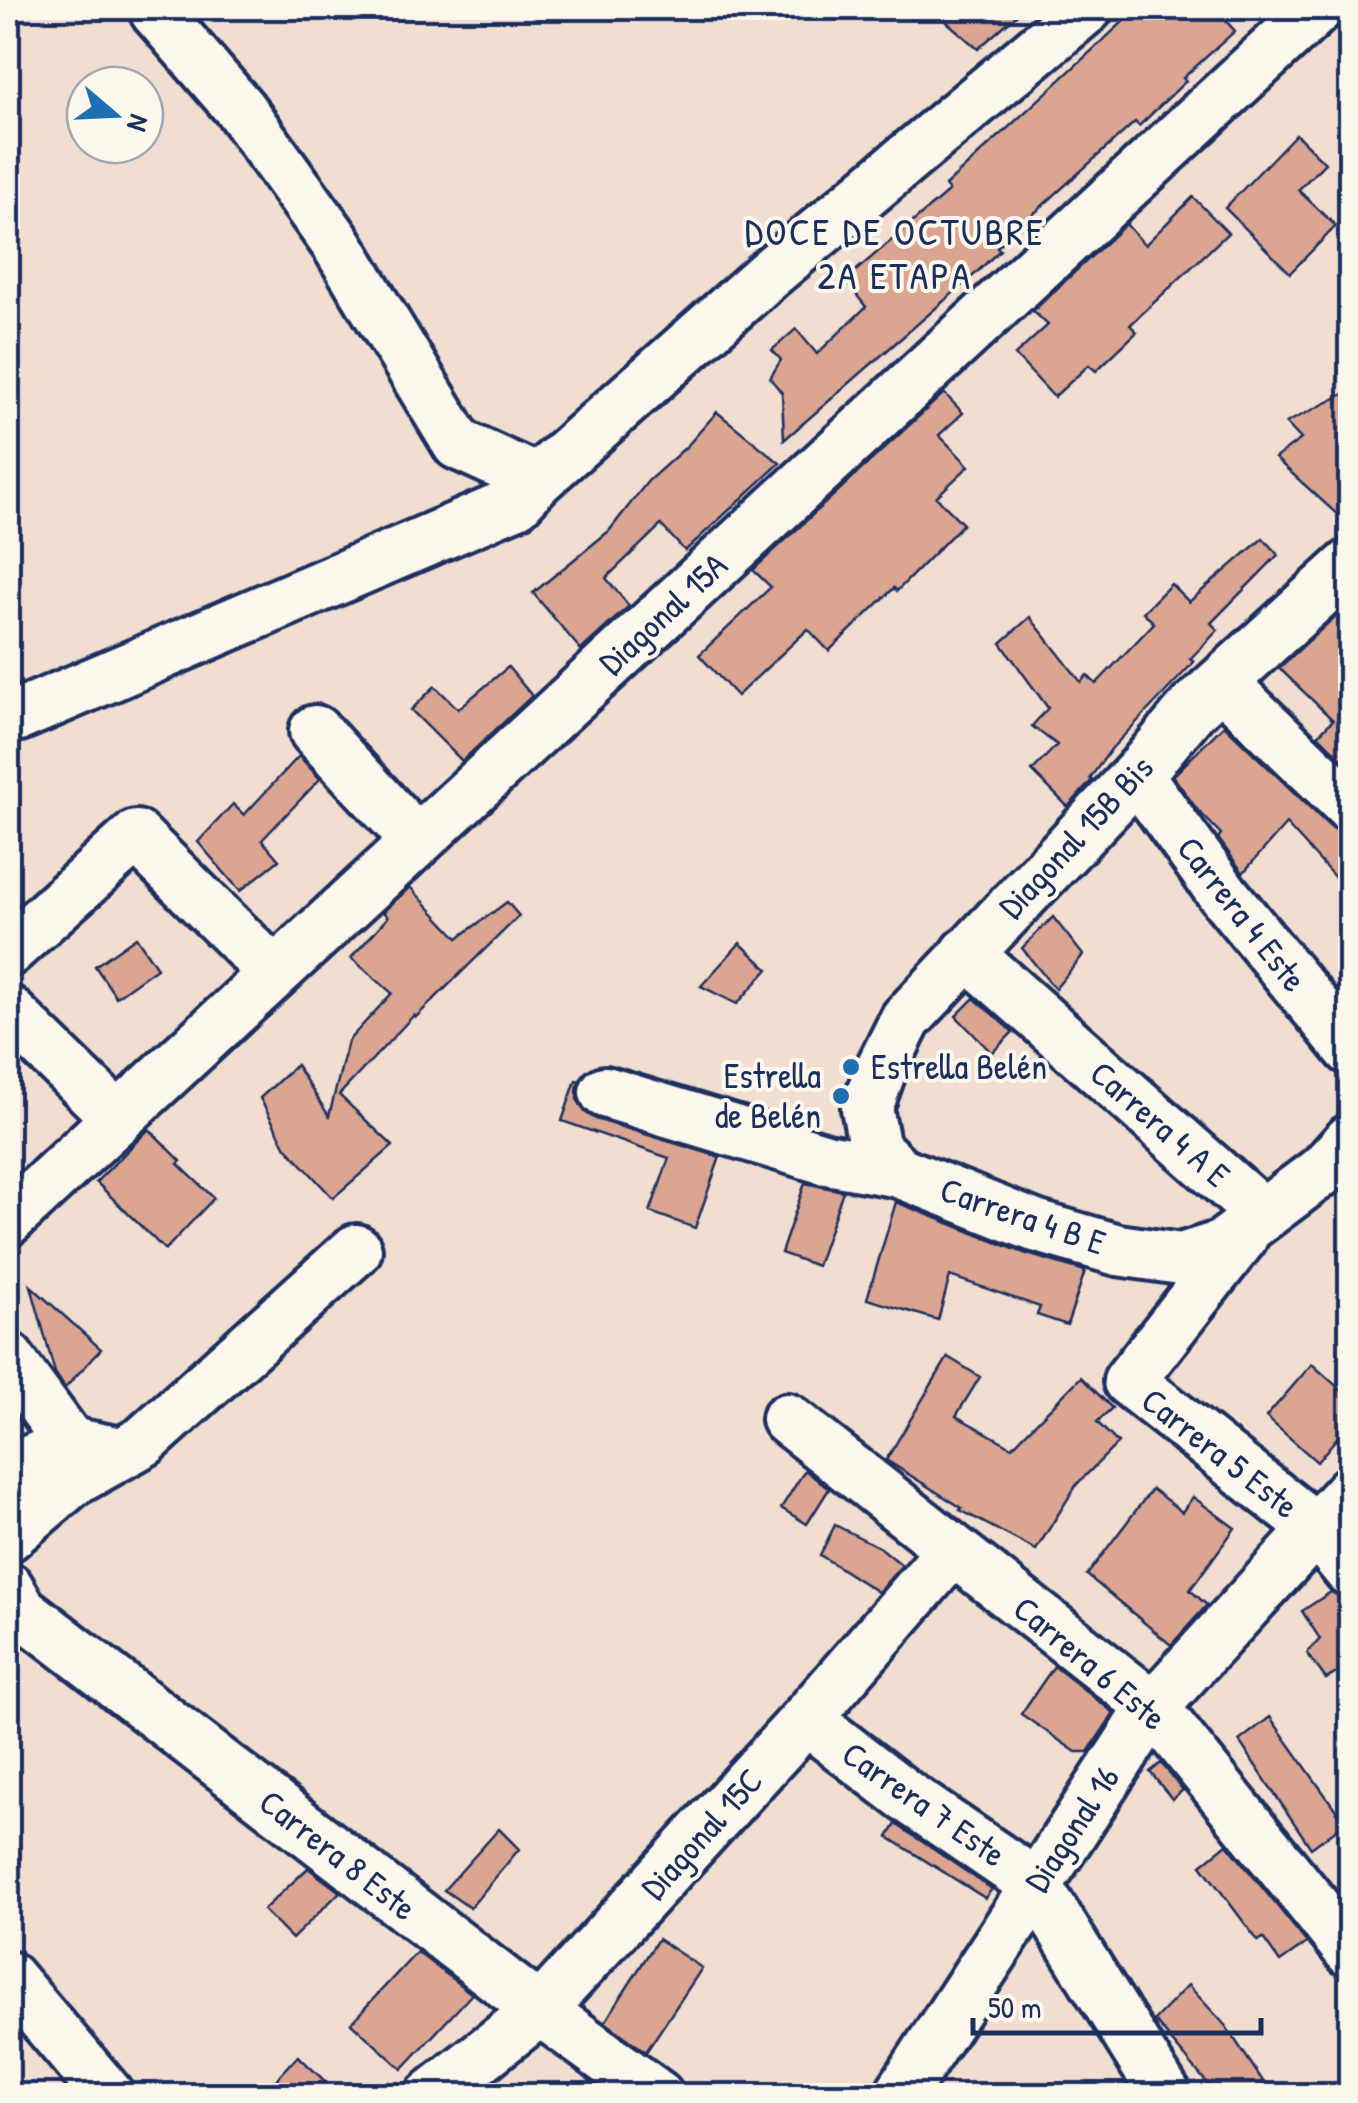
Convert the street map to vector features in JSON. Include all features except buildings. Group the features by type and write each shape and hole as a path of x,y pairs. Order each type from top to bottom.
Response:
{"street":[{"path":"19,715 517,502 769,274 1087,8"},
{"name":"Diagonal 15A","path":"8,1220 1318,8"},
{"path":"156,12 240,109 337,244 458,444 537,480"},
{"name":"Diagonal 15B Bis","path":"887,1161 868,1108 881,1068 906,1018 1136,776 1194,708 1350,565"},
{"path":"1222,683 1350,806"},
{"path":"315,731 417,842"},
{"name":"Carrera 4 Este","path":"1136,776 1223,894 1350,1049"},
{"path":"8,951 136,836 274,974"},
{"name":"Carrera 4 A E","path":"967,953 1259,1218"},
{"path":"8,1012 118,1118"},
{"path":"605,1092 826,1159 887,1161"},
{"path":"1259,1218 1323,1170 1350,1140"},
{"name":"Carrera 4 B E","path":"887,1161 1036,1226 1118,1250 1181,1260 1222,1246 1259,1218"},
{"name":"Carrera 5 Este","path":"1259,1218 1129,1381 1316,1528 1350,1570"},
{"path":"8,1536 71,1482 144,1441 356,1250"},
{"path":"8,1358 70,1443"},
{"name":"Carrera 6 Este","path":"787,1419 1152,1707 1350,1950"},
{"path":"8,1471 70,1443 121,1454"},
{"name":"Diagonal 16","path":"899,2096 1152,1707 1350,1492"},
{"name":"Diagonal 15C","path":"431,2096 540,2010 806,1719 952,1551"},
{"name":"Carrera 8 Este","path":"14,1600 540,2010 658,2096"},
{"name":"Carrera 7 Este","path":"806,1719 906,1796 1035,1884 1166,2096"},
{"path":"8,1977 109,2096"}],"place":[{"name":"Estrella Belén","path":"851,1067"},
{"name":"Estrella de Belén","path":"841,1096"}],"district":[{"name":"DOCE DE OCTUBRE 2A ETAPA","path":"895,254"}]}
